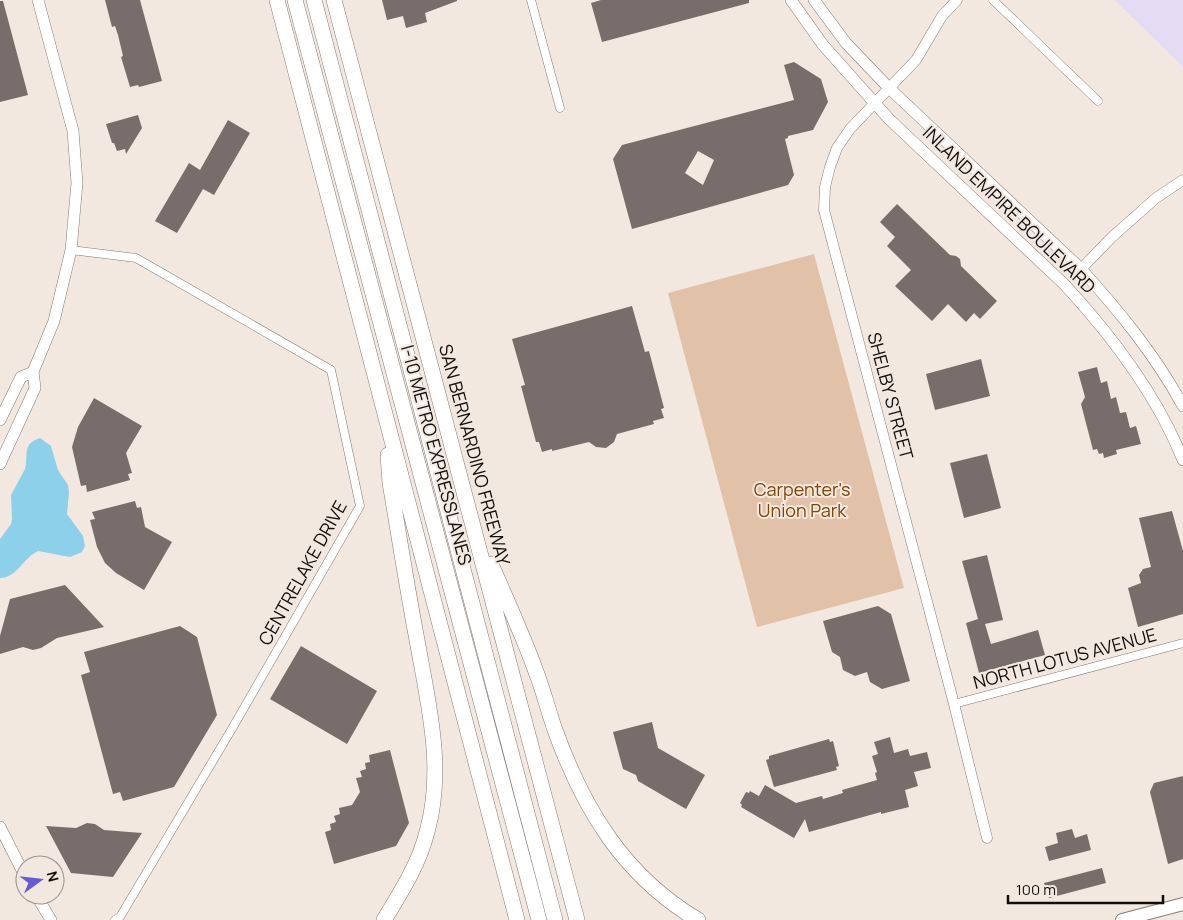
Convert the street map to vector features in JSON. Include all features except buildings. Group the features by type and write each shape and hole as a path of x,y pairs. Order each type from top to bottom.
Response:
{"highway":[{"path":"277,0 518,920"},
{"name":"I-10 METRO EXPRESSLANES","path":"295,0 539,920"},
{"name":"I-10 METRO EXPRESSLANES","path":"314,0 555,920"},
{"name":"SAN BERNARDINO FREEWAY","path":"334,0 577,920"},
{"path":"384,920 412,872 420,853 432,812 435,770 430,719 390,482 387,424"},
{"path":"468,509 535,669 567,761 593,814 614,846 643,878 698,920"},
{"path":"572,902 584,920"},
{"path":"551,905 559,920"}],"main road":[{"path":"0,464 35,388 33,372 54,321 71,250 77,183 73,131 38,0"},
{"name":"INLAND EMPIRE BOULEVARD","path":"792,0 823,45 874,104 1065,284 1115,342 1143,384 1183,460"},
{"name":"INLAND EMPIRE BOULEVARD","path":"814,0 846,43 889,88 1081,269 1131,326 1150,351 1183,406"},
{"path":"1065,284 1081,269"},
{"path":"0,420 21,377 33,372"},
{"path":"0,827 15,856"},
{"path":"1122,920 1183,904"},
{"path":"42,905 51,920"}],"street":[{"path":"531,0 560,108"},
{"name":"SHELBY STREET","path":"957,0 942,16 916,60 850,129 837,148 827,180 824,210 954,704 987,838"},
{"path":"992,0 1098,100"},
{"path":"1081,269 1112,237 1156,198 1183,180"},
{"name":"CENTRELAKE DRIVE","path":"71,250 136,258 331,370 360,506 173,829 120,917 115,920"},
{"name":"NORTH LOTUS AVENUE","path":"954,704 1183,643"}],"shaded area":[{"path":"1115,0 1183,0 1183,67"}],"green space":[{"name":"Carpenter's Union Park","path":"814,254 904,588 757,627 668,293"}],"water":[{"path":"40,438 51,446 58,470 68,485 67,514 83,536 85,546 82,552 70,557 38,551 11,575 0,578 0,539 11,524 11,495 25,469 28,447"}]}
